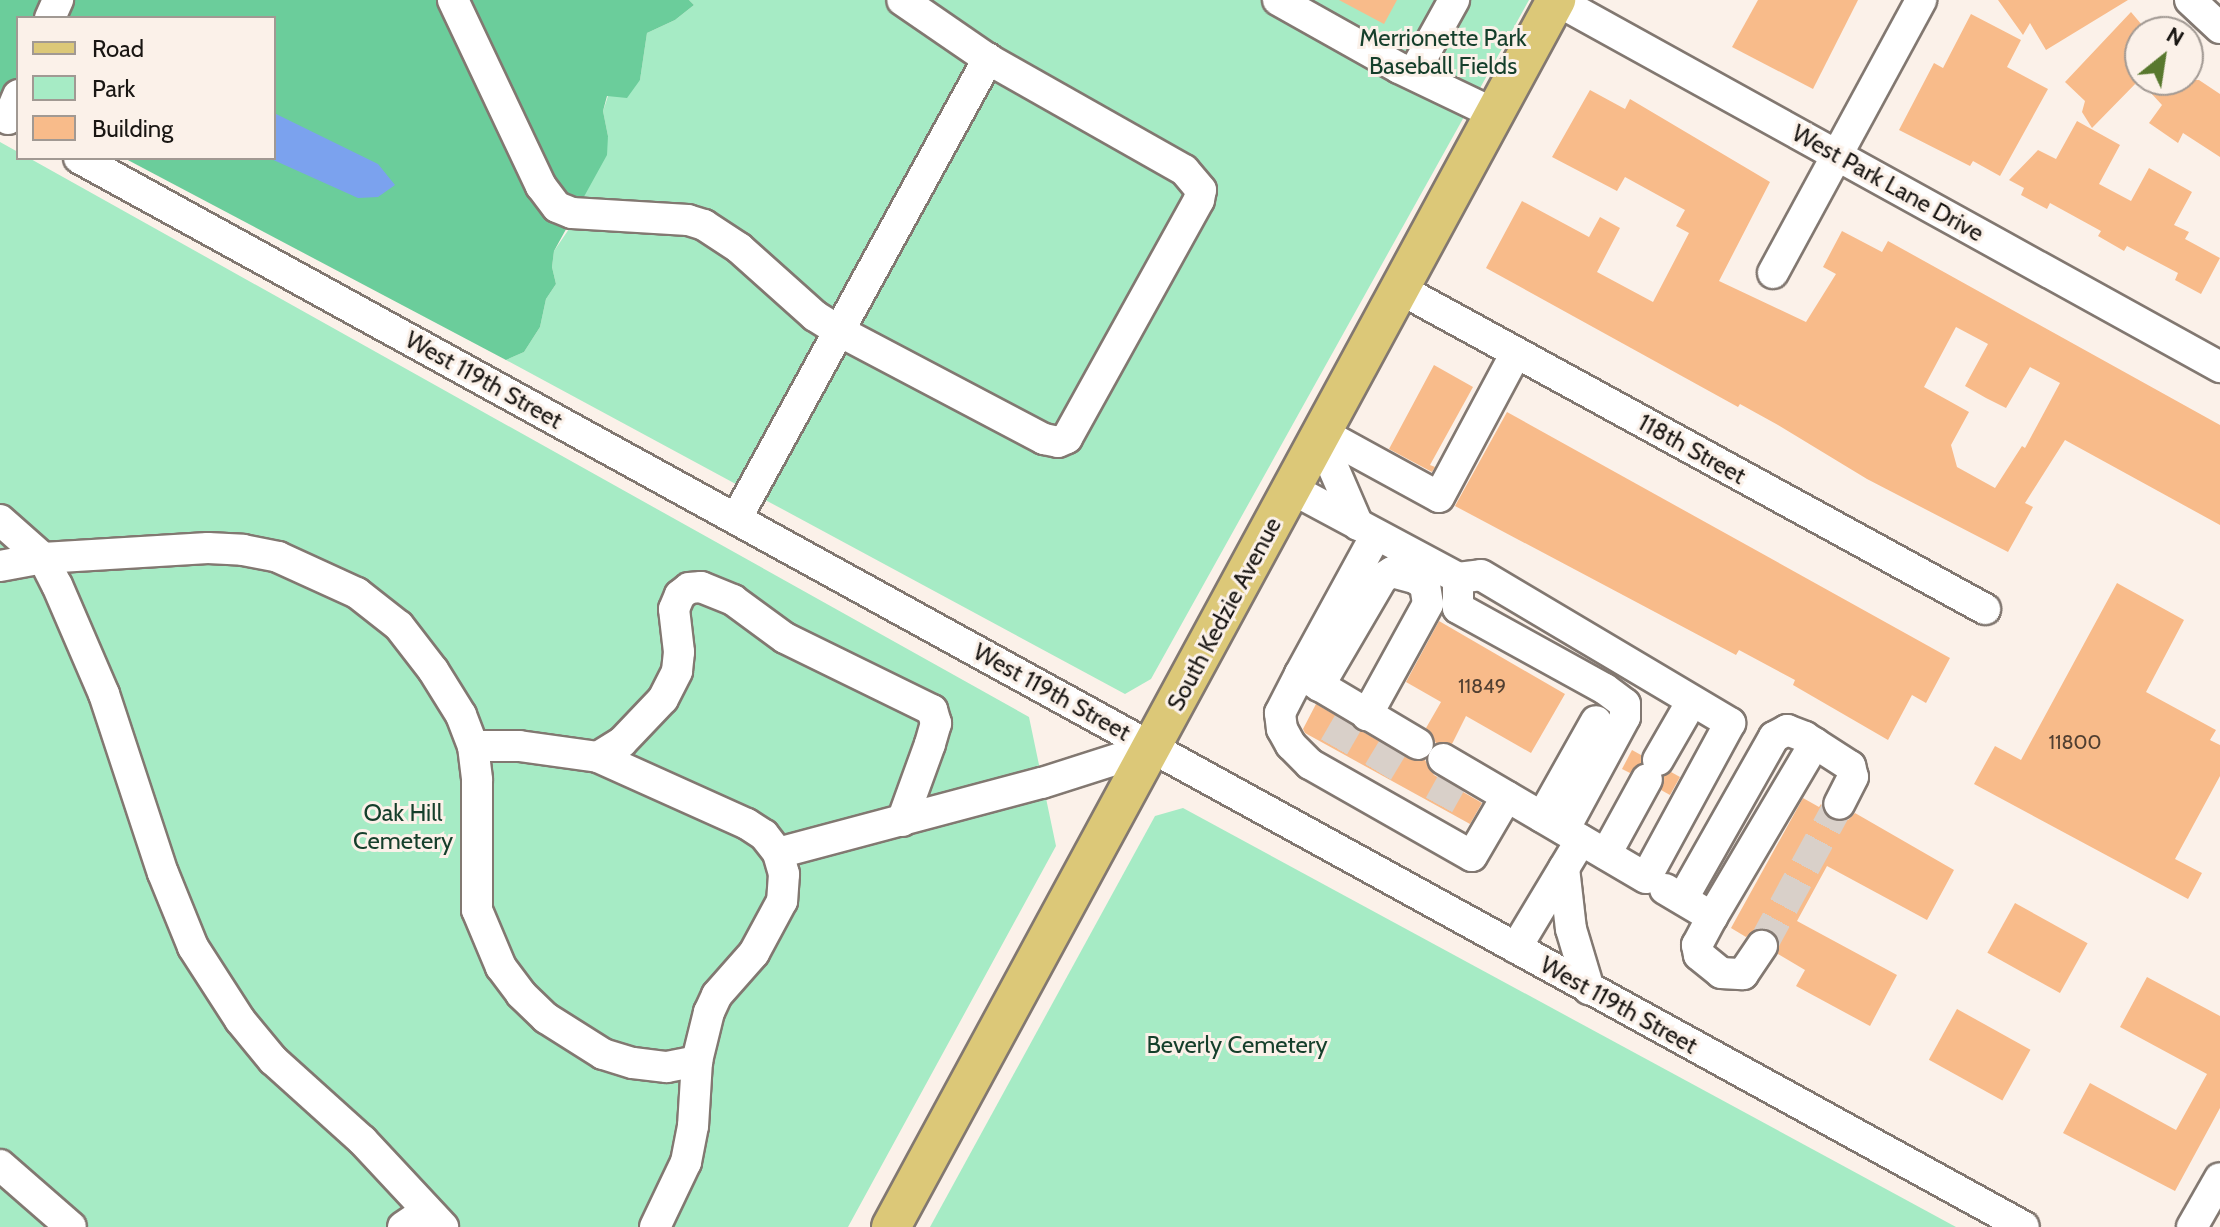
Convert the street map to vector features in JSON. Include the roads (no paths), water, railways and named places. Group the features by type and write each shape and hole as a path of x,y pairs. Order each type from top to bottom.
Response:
{"main road":[{"name":"South Kedzie Avenue","path":"891,1227 1556,0"}],"street":[{"path":"453,0 541,186 557,207 572,213 688,220 704,225 739,248 815,316 839,331 1044,439 1058,442 1076,428 1201,190 1184,170 988,59 902,0"},
{"path":"1278,0 1413,74 1495,114"},
{"path":"1413,74 1454,0"},
{"name":"West Park Lane Drive","path":"1556,0 2220,367"},
{"path":"1773,273 1921,0"},
{"path":"2190,0 2220,28"},
{"path":"736,519 988,59"},
{"name":"West 119th Street","path":"83,160 2024,1227"},
{"name":"118th Street","path":"1400,289 1985,609"},
{"path":"1321,435 1439,497 1516,353"},
{"path":"1310,680 1367,530 1321,435"},
{"path":"1292,489 1458,578 1481,575 1730,723 1646,878"},
{"path":"0,520 43,558 104,694 163,873 193,947 240,1020 273,1060 362,1140 424,1222"},
{"path":"0,566 43,558 208,548 243,550 278,557 357,593 399,626 433,670 461,715 473,746 479,815 477,910 501,967 521,994 546,1018 603,1054 633,1063 667,1067 697,1061"},
{"path":"1358,714 1428,604 1425,585 1415,578 1392,572 1382,578 1310,680 1280,713 1282,729 1291,745 1327,758 1432,817 1472,856 1507,796"},
{"path":"1458,578 1458,608 1605,689 1625,704 1682,695"},
{"path":"598,757 622,742 663,699 677,671 679,652 674,609 680,595 689,588 701,587 733,600 785,638 932,710 936,723 902,821"},
{"path":"1310,680 1358,714 1507,796 1712,917"},
{"path":"1573,835 1653,770 1682,695"},
{"path":"1573,835 1625,717 1625,704"},
{"path":"1516,948 1564,868 1596,721"},
{"path":"1683,898 1774,737 1787,730 1815,743 1850,766 1853,777 1839,804"},
{"path":"1762,946 1743,974 1721,973 1699,955 1697,945 1815,743"},
{"path":"473,746 519,746 598,757 747,824 764,835 778,853 784,874 782,901 754,953 717,995 709,1012 697,1061 693,1126 686,1162 655,1227"},
{"path":"778,853 1042,783 1152,748"},
{"path":"1564,868 1571,929 1589,989"},
{"path":"0,1165 71,1227"},
{"path":"2192,1227 2220,1178"}],"water":[{"path":"276,114 378,164 395,185 378,197 358,198 273,160 276,160"}],"tunnel":[{"path":"1334,747 1350,719"},
{"path":"1378,772 1394,745"},
{"path":"1439,805 1454,778"},
{"path":"1762,946 1839,804"}],"park label":[{"name":"Merrionette Park Baseball Fields","path":"1443,52"},
{"name":"Oak Hill Cemetery","path":"403,827"},
{"name":"Beverly Cemetery","path":"1237,1045"}]}
